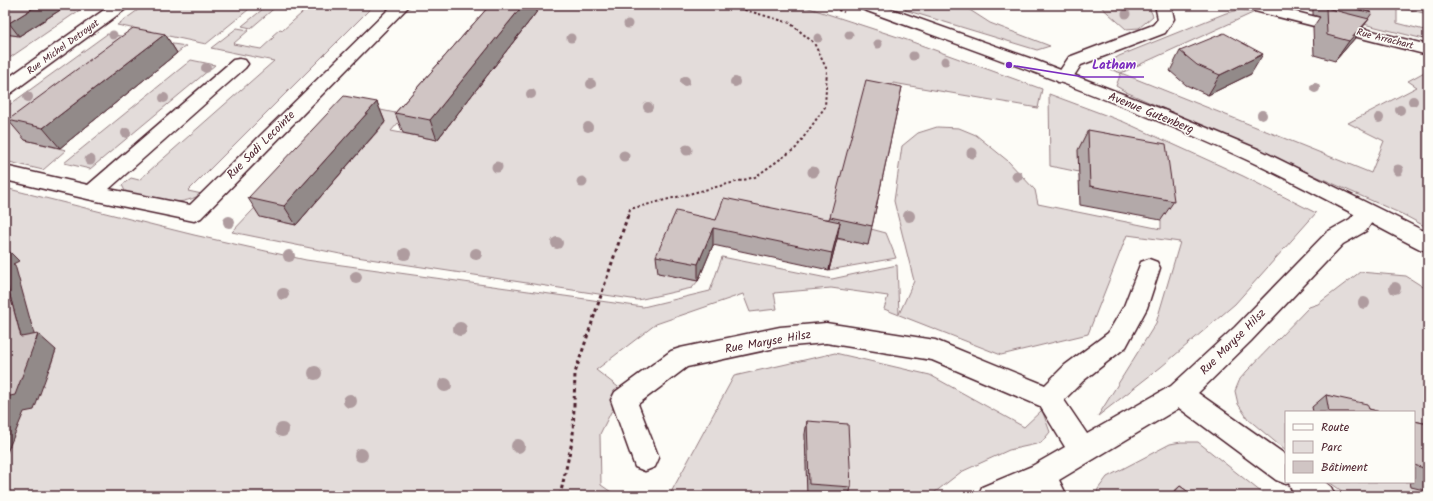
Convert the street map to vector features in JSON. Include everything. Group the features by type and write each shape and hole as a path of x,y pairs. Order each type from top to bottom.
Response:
{"street":[{"name":"Rue Michel Detroyat","path":"5,89 121,5"},
{"name":"Rue Sadi Lecointe","path":"5,173 92,193 194,212 402,5"},
{"path":"1064,78 1075,61 1159,29 1166,19 1163,5"},
{"name":"Rue Arrachart","path":"1249,5 1428,50"},
{"name":"Avenue Gutenberg","path":"871,6 1157,114 1253,154 1428,243"},
{"path":"92,193 239,64"},
{"name":"Rue Maryse Hilsz","path":"992,496 1047,485 1082,450 1180,394 1243,334 1335,238 1358,225 1367,213"},
{"path":"1082,450 1049,398 1074,372 1117,340 1135,308 1150,268"},
{"name":"Rue Maryse Hilsz","path":"644,458 624,400 680,358 780,337 826,332 935,350 1049,398"},
{"path":"1180,394 1285,469"},
{"path":"1303,483 1321,496"}],"path":[{"path":"560,496 573,437 575,373 630,209 755,177 796,148 825,107 827,70 814,43 790,23 728,5"}],"green space":[{"path":"80,5 87,5 5,61 5,34 19,36 64,7 75,9"},
{"path":"145,5 254,5 206,44 117,25"},
{"path":"268,5 278,5 251,28 242,26"},
{"path":"311,5 374,5 188,191 202,194 192,199 174,202 156,201 127,195 122,185 131,178 139,180 274,61 211,48 237,28 249,30 233,44 261,49 274,37 272,36 280,29 283,30"},
{"path":"542,5 800,5 907,40 1042,89 1038,108 893,83 888,105 827,236 724,215 658,272 698,281 692,288 638,300 350,256 232,232 270,192 261,217 296,225 385,123 361,106 405,115 391,131 437,140"},
{"path":"907,5 962,5 990,23 1050,46 1037,50 905,10"},
{"path":"1099,5 1148,5 1153,16 1139,28 1126,29"},
{"path":"1287,5 1324,5 1367,14 1367,5 1428,5 1428,14 1397,7 1397,23 1428,31 1428,40"},
{"path":"1240,10 1255,12 1121,73 1106,68 1108,63 1119,56 1226,13"},
{"path":"107,34 186,46 177,53 146,47 25,140 66,150 43,170 5,161 5,108"},
{"path":"191,60 215,65 90,169 64,163"},
{"path":"1428,70 1428,228 1404,215 1126,92 1116,86 1121,73 1371,173 1384,141 1348,123 1417,87 1408,81"},
{"path":"1049,94 1124,122 1243,176 1316,213 1235,304 1161,367 1098,416 1156,323 1180,242 1127,235 1088,334 1001,355 884,309 888,296 831,288 774,293 777,309 750,312 743,294 656,324 596,370 622,390 600,434 601,485 617,496 5,496 5,457 9,447 5,435 15,434 38,370 50,368 56,350 5,359 5,188 194,235 306,260 643,307 710,291 722,257 832,279 897,265 899,314 914,281 894,201 902,146 918,133 937,127 959,128 976,135 1008,161 1035,190 1038,204 1161,229 1161,220 1079,150 1079,172 1050,166"},
{"path":"871,229 886,233 896,258 829,270 837,239 868,245"},
{"path":"1360,272 1406,276 1428,290 1428,444 1415,441 1415,411 1285,411 1285,450 1248,419 1238,404 1235,391 1240,379 1309,307 1318,304"},
{"path":"835,353 930,375 1024,427 1042,410 1050,432 1041,443 1009,450 961,472 930,496 848,496 805,434 808,496 669,496 734,376"},
{"path":"1181,442 1198,442 1266,496 1096,496 1098,489 1107,477 1170,444"},
{"path":"1330,483 1412,483 1428,491 1428,496 1349,496"}],"building":[{"path":"5,5 38,5 9,23 5,22"},
{"path":"490,5 523,5 430,120 395,113"},
{"path":"1340,5 1356,5 1372,13"},
{"path":"1326,8 1369,19 1349,41 1327,35"},
{"path":"133,28 165,34 43,128 8,120"},
{"path":"1224,33 1263,54 1220,75 1197,65 1180,51"},
{"path":"866,80 902,87 872,226 830,217"},
{"path":"344,96 377,102 284,206 248,198"},
{"path":"1088,130 1166,144 1174,201 1090,186"},
{"path":"724,198 840,222 832,253 713,228 698,264 656,256 676,211 716,220"},
{"path":"5,277 21,337 38,334 15,395 5,397"},
{"path":"1326,395 1367,404 1369,409 1376,411 1329,411"},
{"path":"807,421 848,424 851,487 809,484"},
{"path":"1415,421 1428,424 1428,473 1427,469 1415,465"},
{"path":"1180,486 1194,496 1171,496"}],"place":[{"name":"Latham","path":"1009,65"}]}
